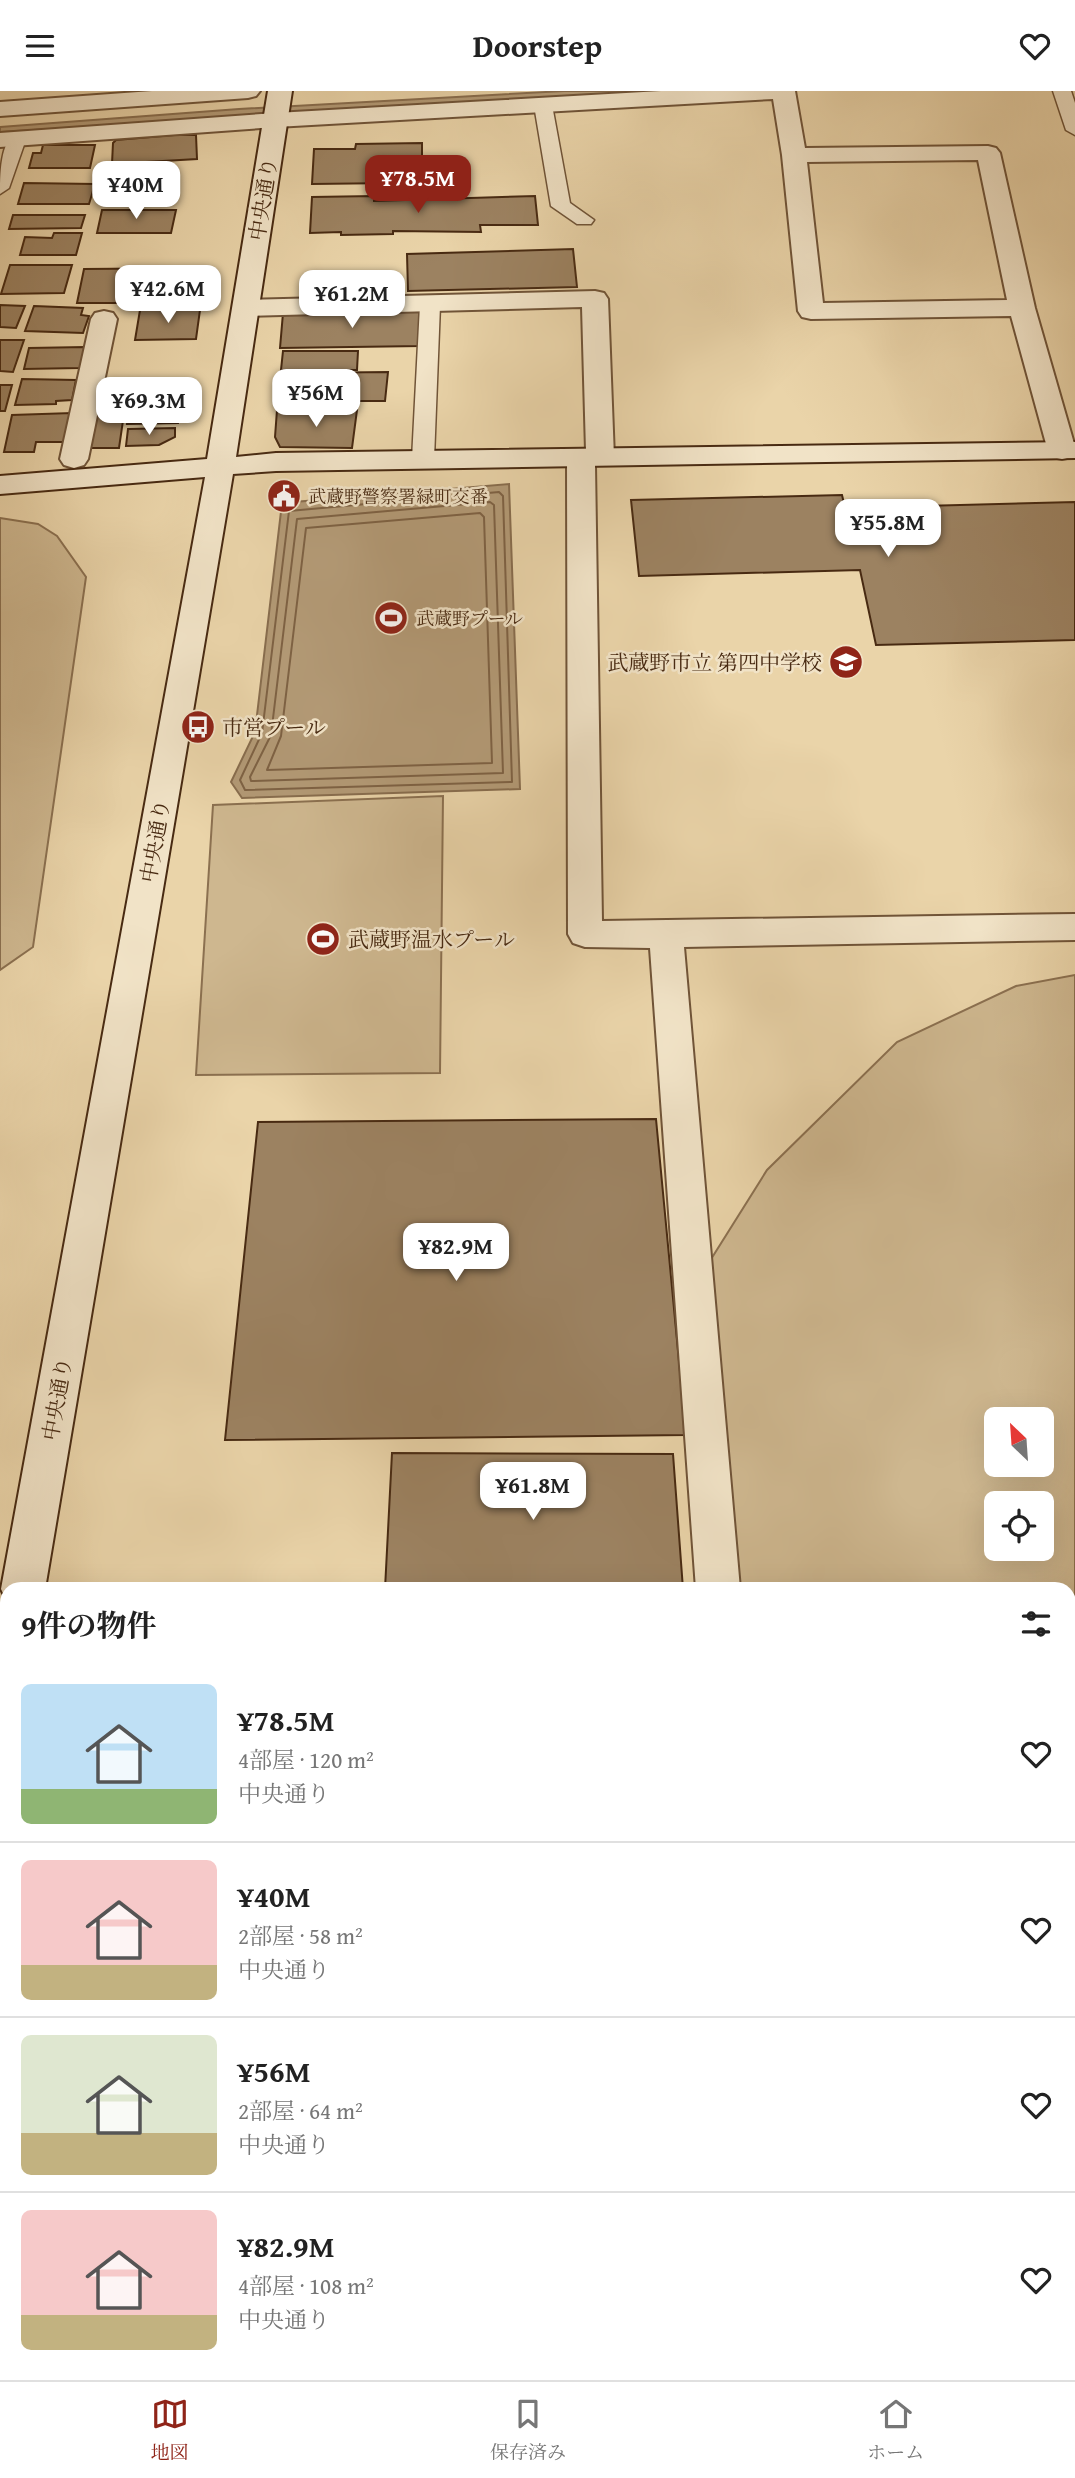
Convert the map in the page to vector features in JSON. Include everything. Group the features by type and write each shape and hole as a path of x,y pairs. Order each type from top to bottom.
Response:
{"street":[{"path":"0,109 27,99 248,91"},
{"path":"8,140 278,106 543,105 783,91 794,155 811,311 1022,308"},
{"name":"中央通り","path":"24,1582 221,467 278,106"},
{"path":"0,485 276,462 1068,450 1022,308 988,153 794,155"},
{"path":"246,308 595,299 590,458 585,934 666,935 1075,927"},
{"path":"74,459 104,319"},
{"path":"666,935 717,1582"}],"lane":[{"path":"1062,91 1075,130"},
{"path":"543,105 561,206 584,220"},
{"path":"0,188 8,140"},
{"path":"423,459 430,305"}],"shaded area":[{"path":"0,518 38,524 57,536 86,577 33,947 0,970"},
{"name":"武蔵野温水プール","path":"443,796 440,1073 196,1075 213,805"},
{"path":"1075,975 1075,1582 734,1582 708,1264 767,1170 897,1042 1016,986"}],"water":[{"path":"564,91 674,91 0,132 0,127 239,109"},
{"name":"武蔵野プール","path":"509,484 520,789 242,798 231,782 255,732 282,503"}],"building":[{"path":"196,135 197,159 112,164 113,143 116,140"},
{"path":"422,143 422,189 394,189 394,183 312,184 314,149 355,149 356,144"},
{"path":"43,145 95,145 90,168 29,168 33,153 41,153"},
{"path":"24,183 95,184 89,204 18,204"},
{"path":"374,196 374,201 535,196 538,225 480,225 481,232 393,231 393,234 341,235 341,232 310,233 312,197"},
{"path":"102,210 176,210 171,233 97,233"},
{"path":"13,215 85,215 81,228 9,229"},
{"path":"54,233 82,233 76,255 20,255 25,237 52,238"},
{"path":"573,249 577,287 408,291 407,254"},
{"path":"10,265 72,265 64,293 1,294"},
{"path":"205,268 199,303 77,303 84,269"},
{"path":"0,305 25,306 16,328 0,327"},
{"path":"34,306 83,308 81,315 89,316 83,333 25,331"},
{"path":"140,310 200,310 196,339 135,340"},
{"path":"422,311 421,346 280,348 283,313"},
{"path":"0,340 24,340 13,372 0,371"},
{"path":"85,347 80,368 24,369 29,348"},
{"path":"283,351 358,351 357,370 281,370"},
{"path":"388,372 385,401 295,401 299,373"},
{"path":"143,378 186,378 183,399 135,399"},
{"path":"22,379 76,380 72,400 56,401 56,404 15,405"},
{"path":"0,385 12,385 5,411 0,411"},
{"path":"98,400 126,400 119,448 90,448"},
{"path":"130,405 181,405 178,423 127,424"},
{"path":"277,410 357,410 352,448 280,447 275,437"},
{"path":"72,413 65,442 36,442 34,452 4,452 12,415"},
{"path":"175,428 175,437 159,445 126,446 128,429"},
{"path":"842,495 845,508 1075,502 1075,640 876,645 860,570 639,576 631,500"},
{"path":"656,1119 686,1435 225,1440 258,1122"},
{"path":"392,1453 673,1454 682,1582 385,1582"}],"place":[{"name":"武蔵野警察署緑町交番","path":"284,496"},
{"name":"武蔵野プール","path":"391,618"},
{"name":"武蔵野市立 第四中学校","path":"846,662"},
{"name":"市営プール","path":"198,727"},
{"name":"武蔵野温水プール","path":"323,939"}]}
